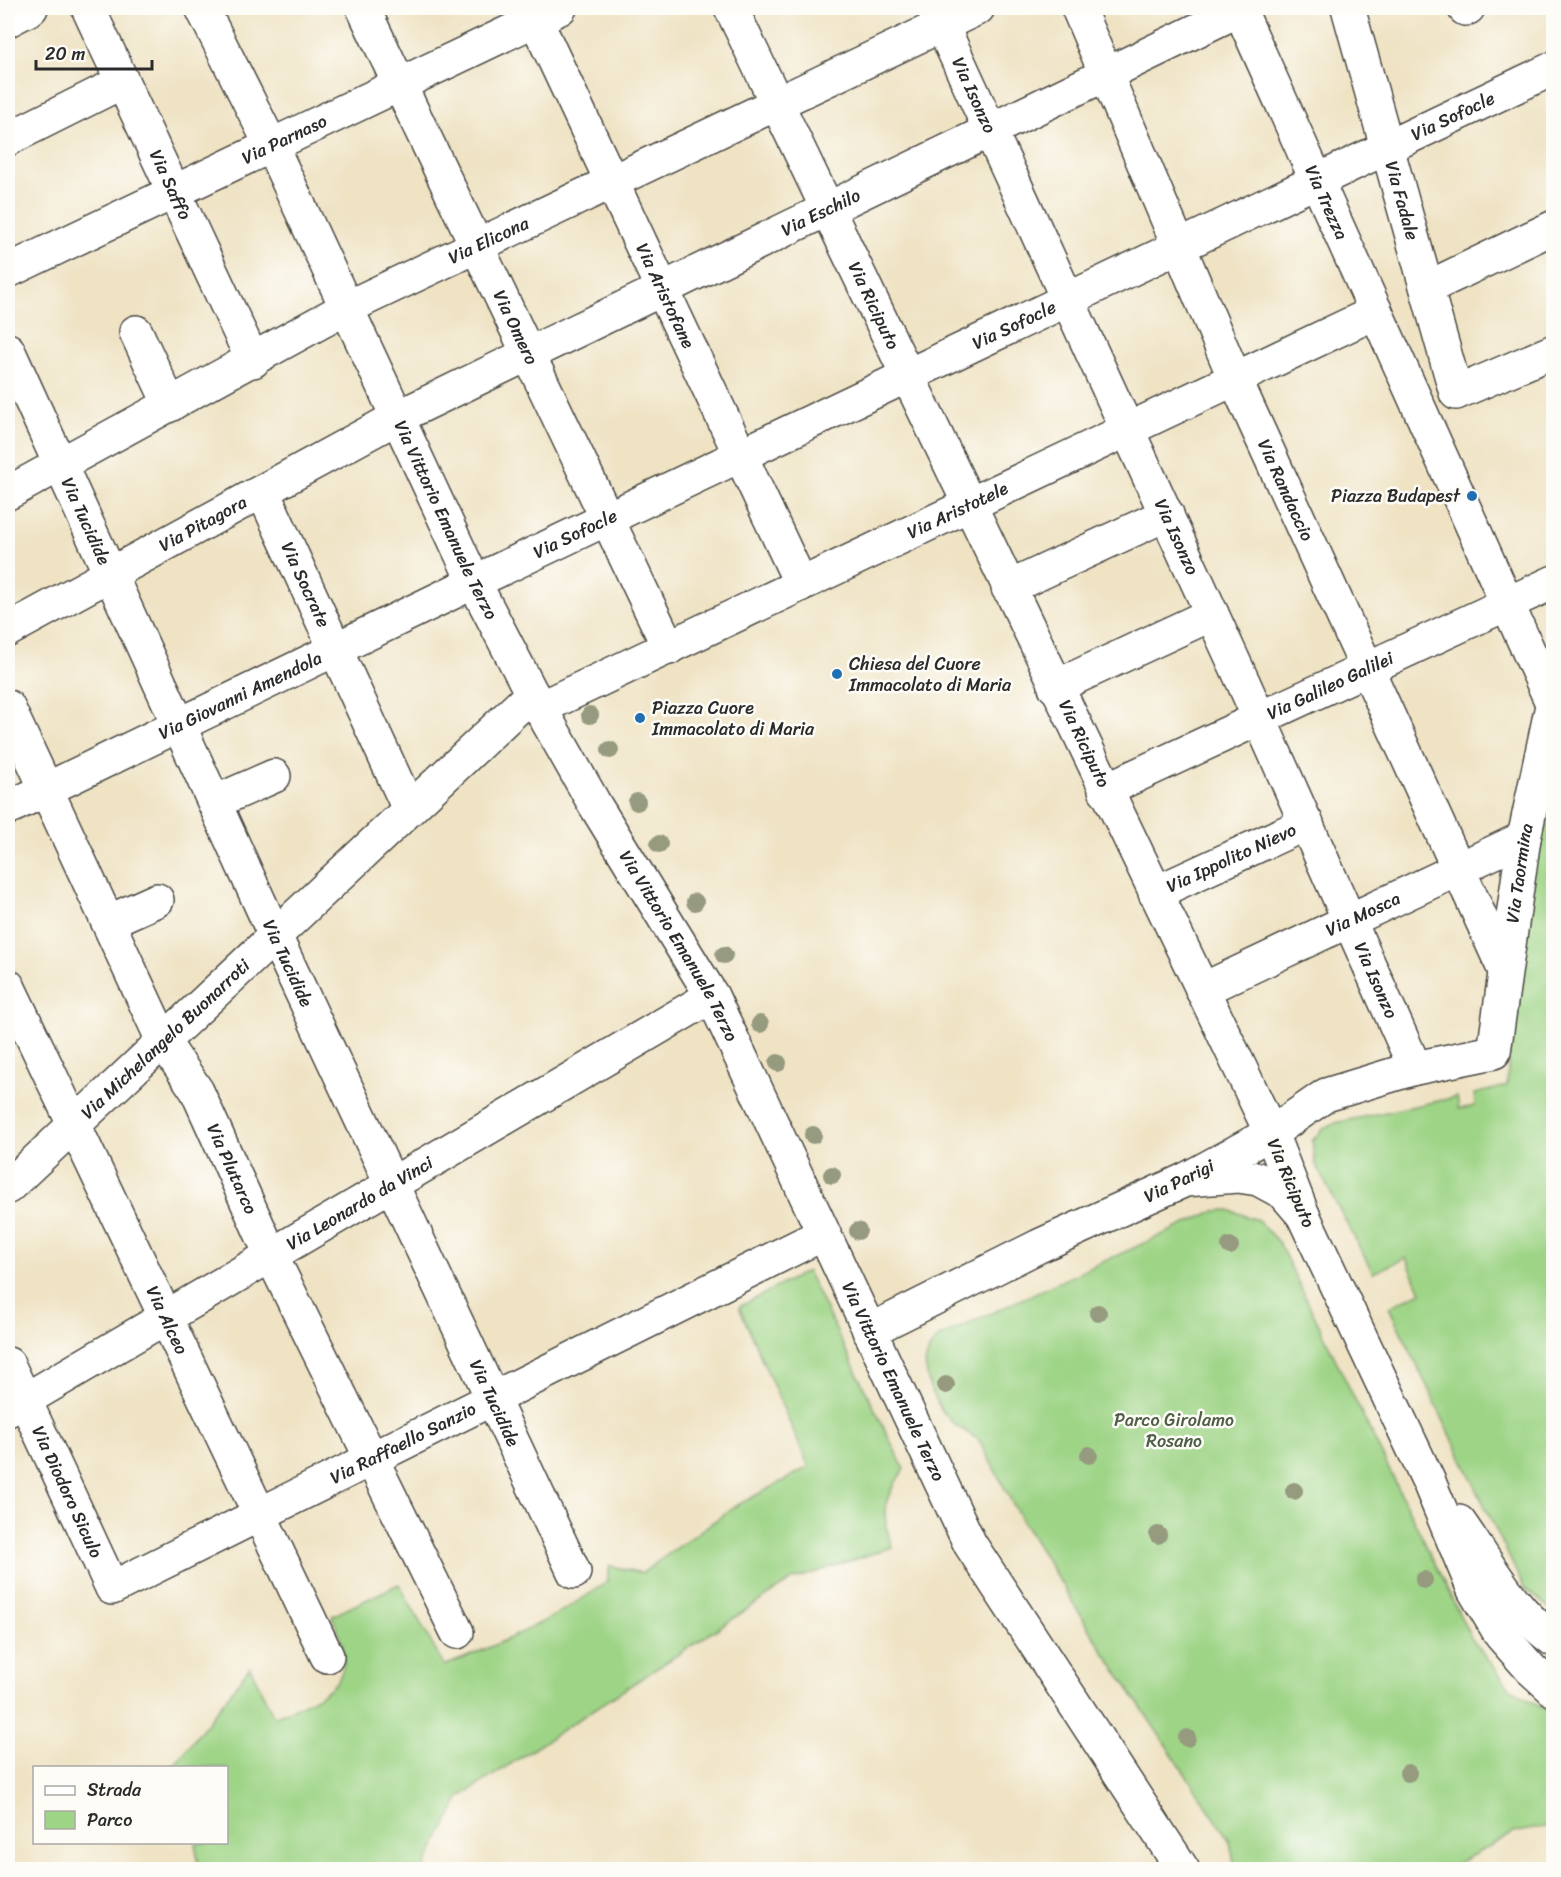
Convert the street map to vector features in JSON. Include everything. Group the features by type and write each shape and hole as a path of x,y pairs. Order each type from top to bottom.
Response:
{"street":[{"path":"8,20 32,8"},
{"name":"Via Saffo","path":"88,8 253,361"},
{"name":"Via Vittorio Emanuele Terzo","path":"202,8 271,145 474,582 536,701 595,805 712,996 970,1544 1183,1869"},
{"name":"Via Omero","path":"363,8 669,648"},
{"name":"Via Riciputo","path":"731,8 1270,1133 1303,1215 1429,1482"},
{"name":"Via Elicona","path":"8,493 253,361 346,308 776,103 938,16 978,8"},
{"name":"Via Randaccio","path":"1078,8 1235,379 1504,969"},
{"name":"Via Eschilo","path":"398,417 1240,8"},
{"name":"Via Trezza","path":"1240,8 1507,604"},
{"name":"Via Fadale","path":"1348,8 1456,393 1554,351"},
{"name":"Via Parnaso","path":"8,271 400,84 542,12"},
{"name":"Via Aristofane","path":"542,12 611,182 801,584"},
{"name":"Via Isonzo","path":"938,16 1129,429 1351,920 1414,1068"},
{"name":"Via Sofocle","path":"474,582 1554,68"},
{"path":"8,139 122,82"},
{"path":"1427,288 1554,227"},
{"name":"Via Aristotele","path":"536,701 669,648 1376,312"},
{"path":"136,332 170,405"},
{"name":"Via Tucidide","path":"8,350 275,936 574,1572"},
{"name":"Via Pitagora","path":"8,630 398,417"},
{"name":"Via Socrate","path":"263,492 409,809"},
{"path":"1008,588 1167,514"},
{"name":"Via Giovanni Amendola","path":"8,808 474,582"},
{"name":"Via Galileo Galilei","path":"1105,790 1554,582"},
{"path":"1507,604 1553,700"},
{"path":"1055,687 1212,614"},
{"name":"Via Taormina","path":"1494,1052 1524,838 1553,700"},
{"name":"Via Michelangelo Buonarroti","path":"8,1187 409,809 536,701"},
{"name":"Via Plutarco","path":"8,707 163,1041 197,1091 271,1255 457,1632"},
{"path":"215,802 274,776"},
{"name":"Via Ippolito Nievo","path":"1155,893 1307,823"},
{"name":"Via Mosca","path":"1202,990 1524,838"},
{"path":"108,922 157,900"},
{"name":"Via Alceo","path":"8,986 327,1656"},
{"name":"Via Leonardo da Vinci","path":"16,1406 712,996"},
{"name":"Via Parigi","path":"870,1331 1040,1246 1185,1180 1270,1133 1326,1095 1414,1068 1494,1052"},
{"path":"1185,1180 1238,1176 1258,1179 1284,1193 1303,1215"},
{"name":"Via Raffaello Sanzio","path":"112,1588 823,1234"},
{"name":"Via Diodoro Siculo","path":"8,1364 16,1406 112,1588"},
{"path":"1429,1482 1507,1595 1532,1624 1554,1640"},
{"path":"1429,1482 1474,1590 1501,1635 1531,1669 1554,1690"}],"green space":[{"path":"1553,747 1553,1611 1524,1588 1389,1307 1421,1292 1406,1258 1373,1273 1315,1163 1312,1141 1323,1129 1335,1123 1457,1097 1459,1109 1475,1106 1474,1094 1507,1086 1510,1030"},
{"name":"Parco Girolamo Rosano","path":"1229,1210 1257,1220 1279,1243 1471,1638 1510,1688 1553,1714 1553,1825 1514,1833 1447,1869 1235,1869 1230,1841 1104,1652 1022,1521 979,1440 954,1424 941,1410 929,1385 925,1364 929,1349 939,1337 1214,1211"},
{"path":"807,1271 904,1469 892,1489 886,1506 886,1524 892,1547 792,1580 460,1797 424,1869 196,1869 198,1860 195,1844 228,1844 228,1766 174,1766 250,1667 274,1717 311,1700 336,1683 342,1671 344,1657 341,1639 332,1616 399,1584 444,1666 508,1639 568,1608 607,1582 610,1566 642,1573 734,1507 809,1467 739,1307"}],"place":[{"name":"Piazza Budapest","path":"1472,496"},
{"name":"Chiesa del Cuore Immacolato di Maria","path":"837,674"},
{"name":"Piazza Cuore Immacolato di Maria","path":"640,718"}]}
